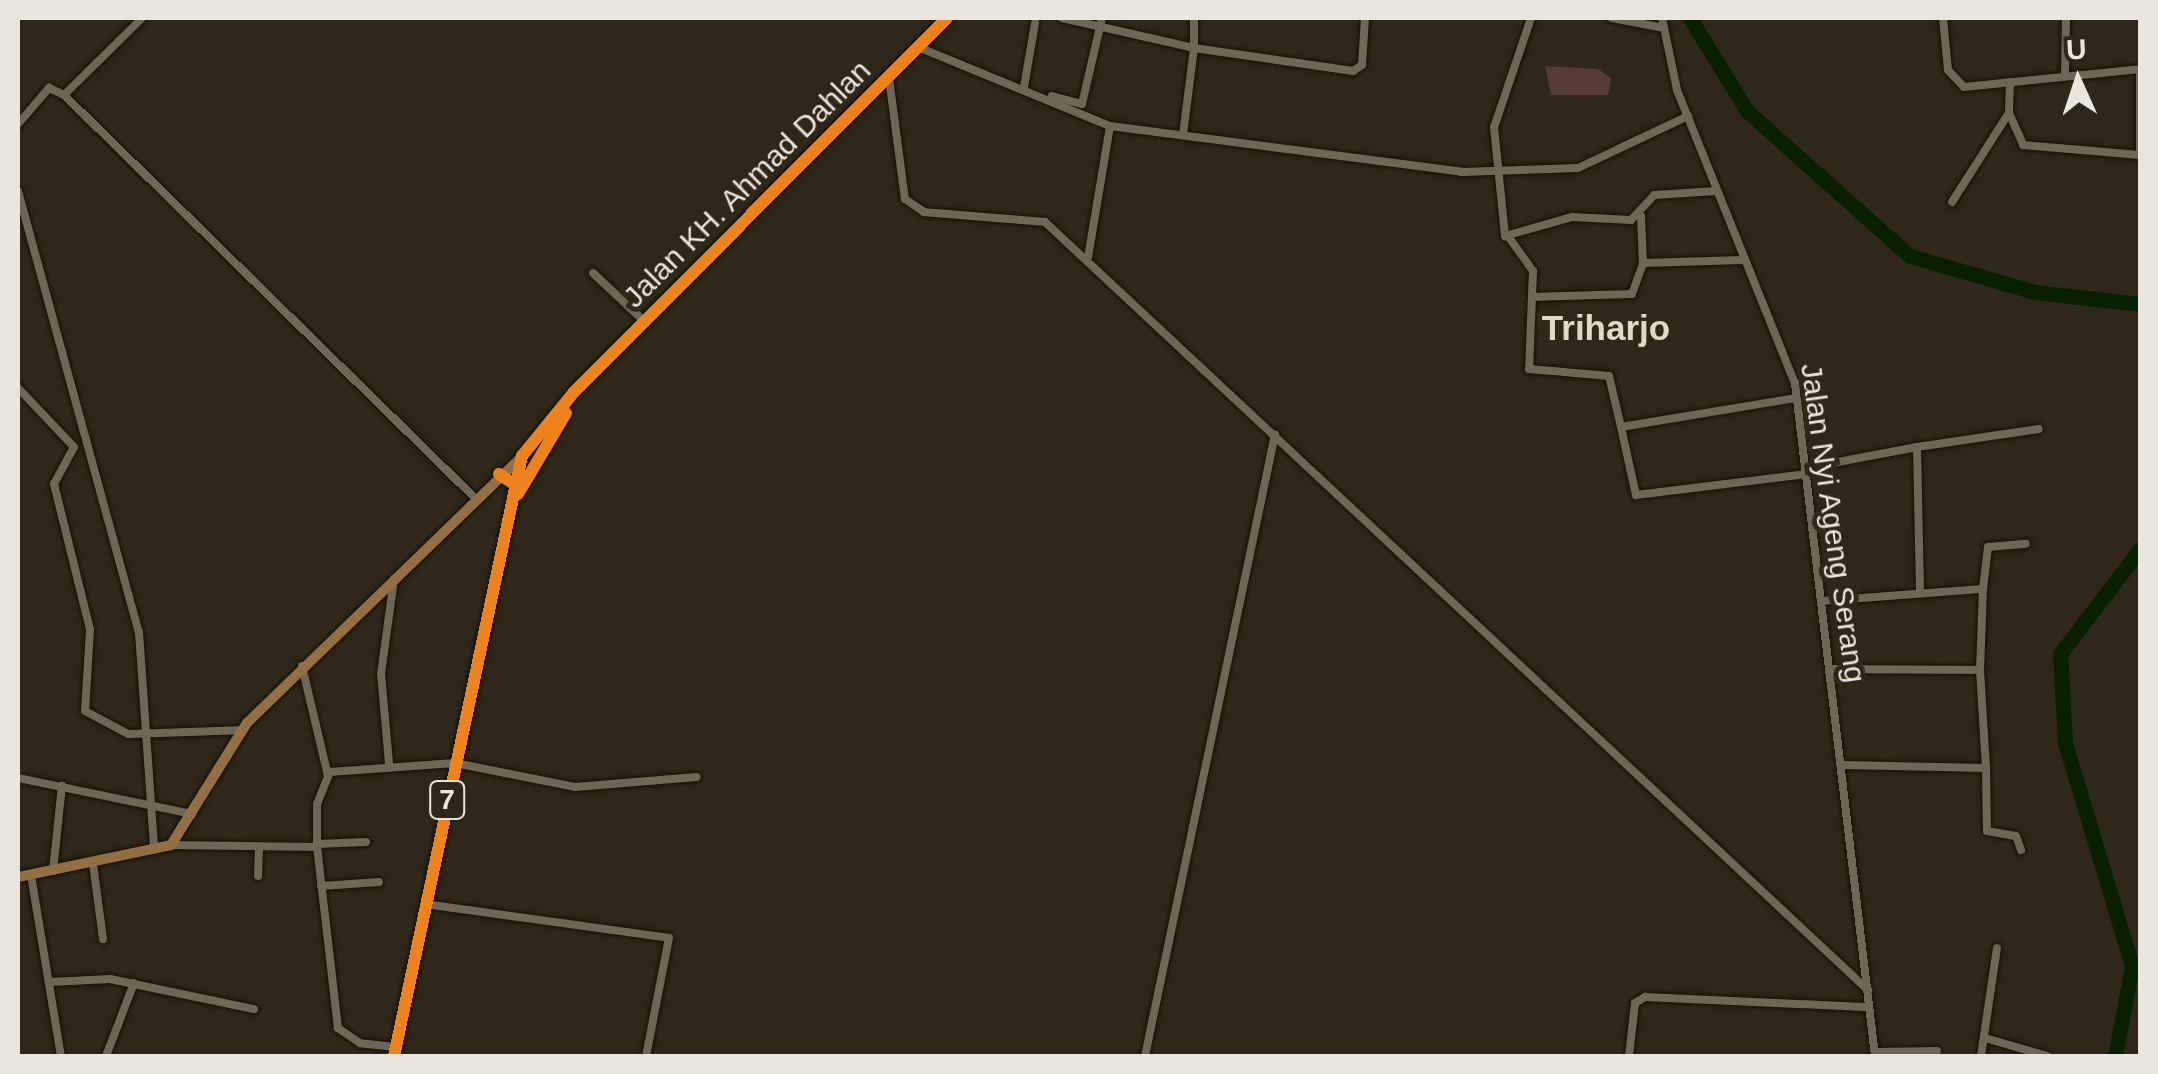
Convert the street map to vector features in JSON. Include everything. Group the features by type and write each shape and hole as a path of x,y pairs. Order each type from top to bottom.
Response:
{"highway":[{"name":"Jalan KH. Ahmad Dahlan","path":"395,1052 499,543 528,456 642,320 947,18"},
{"path":"499,474 517,486"}],"street":[{"path":"64,95 142,18"},
{"path":"1064,18 1194,48 1353,71 1362,65 1365,18"},
{"path":"1036,24 1021,86 1081,104 1102,18"},
{"path":"1183,135 1194,18"},
{"path":"1530,18 1494,126 1496,171 1508,236 1530,260 1533,296 1529,369 1609,376 1636,495 1806,471 1918,447 2039,429"},
{"path":"1612,18 1664,28"},
{"name":"Jalan Nyi Ageng Serang","path":"1662,18 1688,116 1797,398 1844,766 1875,1054"},
{"path":"1943,18 1958,85 2140,69 2140,154 2031,148 2009,113"},
{"path":"2065,74 2066,18"},
{"path":"918,47 1110,126 1423,170 1578,168 1688,116"},
{"path":"888,76 904,200 924,212 1039,218 1088,258 1868,990"},
{"path":"1952,202 2009,113 2010,82"},
{"path":"18,124 49,88 64,95 474,497"},
{"path":"1088,258 1110,126"},
{"path":"18,191 139,632 142,734 154,853"},
{"path":"1533,296 1632,294 1642,263 1641,216 1654,196 1718,191"},
{"path":"1508,236 1572,216 1641,216"},
{"path":"1642,263 1743,260"},
{"path":"593,272 642,320"},
{"path":"18,388 74,447 54,484 90,630 85,711 108,730 142,734 242,730"},
{"path":"1621,427 1797,398"},
{"path":"1144,1056 1274,434"},
{"path":"1918,447 1920,592"},
{"path":"171,845 242,730 474,497 499,474 528,456"},
{"path":"2021,850 2016,836 1987,830 1980,670 1988,547 2026,544"},
{"path":"389,763 381,674 394,574"},
{"path":"1822,600 1983,590"},
{"path":"302,666 328,776 317,846 338,1028 360,1043 395,1052"},
{"path":"1831,669 1980,670"},
{"path":"328,776 389,763 455,763 575,787 697,777"},
{"path":"1844,766 1986,768"},
{"path":"18,778 148,799 192,814"},
{"path":"53,871 62,785"},
{"path":"18,878 154,853 171,845 259,848 366,842"},
{"path":"258,876 259,848"},
{"path":"93,864 103,939"},
{"path":"31,875 60,1056"},
{"path":"321,886 379,882"},
{"path":"425,904 669,938 646,1056"},
{"path":"1981,1056 1997,948"},
{"path":"49,982 134,982 254,1009"},
{"path":"106,1056 134,982"},
{"path":"1629,1056 1635,1003 1645,997 1869,1007"},
{"path":"1985,1038 2048,1056"},
{"path":"1875,1054 1937,1051"}],"shaded area":[{"path":"1545,66 1598,69 1611,78 1608,95 1551,95"}],"waterway":[{"path":"1690,18 1747,111 1910,256 2035,292 2140,304"},
{"path":"2115,1056 2132,966 2065,743 2060,654 2140,549"}],"district":[{"name":"Triharjo","path":"1606,328"}]}
